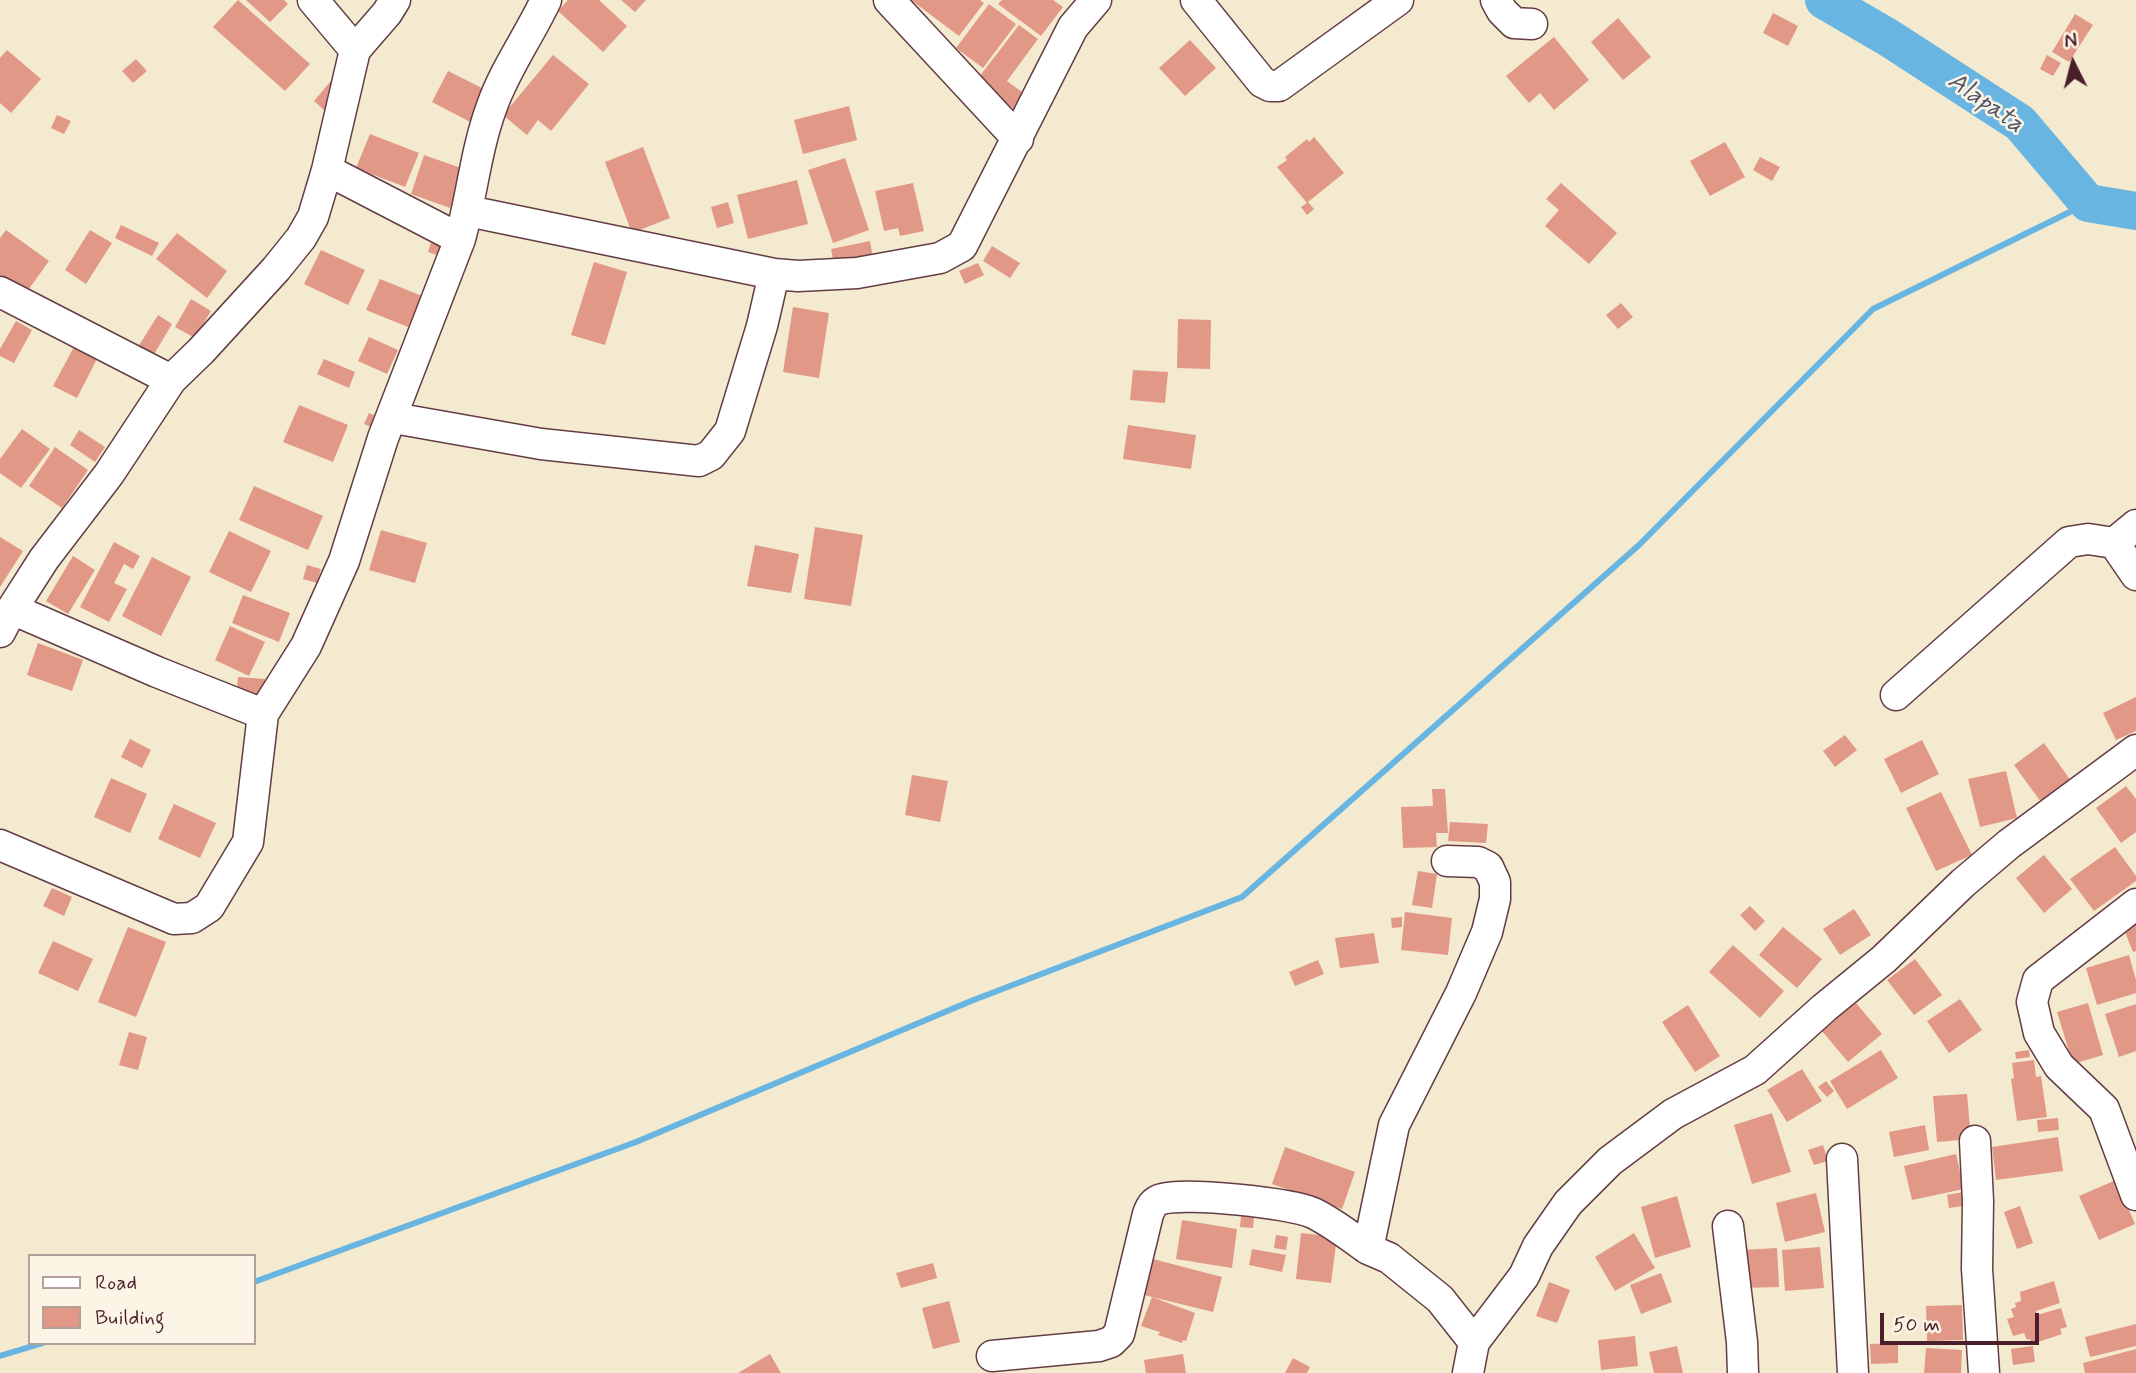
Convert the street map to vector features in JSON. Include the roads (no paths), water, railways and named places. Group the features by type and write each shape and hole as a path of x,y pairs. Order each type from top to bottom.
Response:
{"street":[{"path":"313,0 355,50"},
{"path":"263,714 145,667 6,620 44,559 109,474 172,380 276,269 301,238 313,217 327,170 355,50 395,0"},
{"path":"0,845 174,919 192,918 209,908 248,842 263,714 306,646 344,561 393,414 464,225 478,152 492,106 546,0"},
{"path":"889,0 1018,139"},
{"path":"327,170 464,225 774,274 798,276 857,273 940,258 962,246 1073,27 1096,0"},
{"path":"1196,0 1262,82 1270,86 1279,86 1299,74 1398,0"},
{"path":"1496,0 1514,23 1532,23"},
{"path":"393,414 405,420 541,444 699,461 711,455 730,431 762,326 774,274"},
{"path":"0,292 172,380"},
{"path":"1896,695 2069,542 2125,534 2136,575"},
{"path":"1468,1373 1474,1342 1524,1276 1538,1246 1568,1203 1610,1161 1673,1114 1755,1070 1884,959 1963,883 2009,844 2136,750"},
{"path":"1368,1249 1394,1125 1461,993 1487,932 1495,898 1495,882 1488,867 1478,862 1447,861"},
{"path":"2136,904 2038,980 2032,1002 2039,1033 2059,1066 2104,1109 2136,1195"},
{"path":"1975,1142 1977,1269 1984,1373"},
{"path":"1842,1159 1853,1373"},
{"path":"992,1356 1099,1346 1111,1342 1119,1334 1148,1214 1152,1205 1160,1199 1175,1197 1250,1200 1312,1212 1368,1249 1390,1258 1440,1299 1474,1342"},
{"path":"1728,1226 1744,1373"}],"waterway":[{"name":"Alapata","path":"1824,0 1889,38 2020,123 2088,203 2136,211"},
{"path":"256,1281 636,1142 971,1001 1242,897 1639,545 1873,309 2088,203"},
{"path":"0,1356 36,1345"}]}
